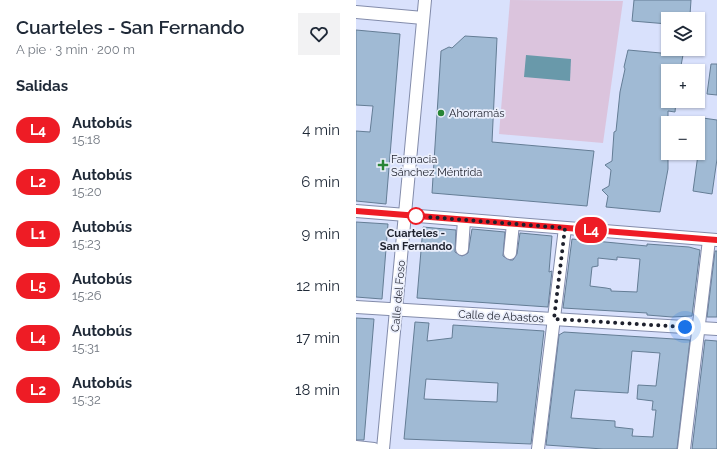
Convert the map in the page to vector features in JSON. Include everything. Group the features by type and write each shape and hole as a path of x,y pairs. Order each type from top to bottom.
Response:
{"street":[{"name":"Calle del Foso","path":"383,449 425,0"},
{"path":"356,12 423,18"},
{"path":"356,211 713,240 684,449"},
{"path":"462,250 464,220"},
{"path":"510,253 513,224"},
{"path":"538,449 565,228"},
{"name":"Calle de Abastos","path":"356,307 717,329"},
{"path":"356,447 374,449"}],"shaded area":[{"path":"510,0 623,1 603,143 499,134"}],"water":[{"path":"526,55 571,59 570,81 524,77"}],"building":[{"path":"634,0 691,0 690,12 661,12 661,23 632,21"},
{"path":"356,30 400,34 386,204 356,201 356,131 370,132 373,106 356,105"},
{"path":"465,36 497,38 492,142 594,151 587,206 432,193 441,51 449,47 452,48"},
{"path":"628,50 661,53 661,56 683,56 681,64 661,64 661,108 675,108 675,112 668,111 668,116 661,116 661,160 668,160 668,169 660,212 606,207 608,196 602,190 609,186 611,170 605,165 612,161 614,132 616,131 620,92 625,69 624,67"},
{"path":"711,64 717,64 717,95 707,94"},
{"path":"705,118 717,120 717,159 712,194 693,191 697,160 705,160"},
{"path":"356,222 388,224 382,299 356,297"},
{"path":"423,227 456,230 455,252 462,256 468,253 472,229 505,232 503,256 510,260 513,260 517,254 520,233 552,236 549,272 552,271 548,307 417,298"},
{"path":"583,238 595,239 595,241 647,246 647,244 689,247 700,250 692,316 672,317 647,315 647,313 563,308 572,239 583,240","holes":["617,257 640,259 637,292 611,291 611,289 590,286 592,267 598,266 598,258 617,260"]},
{"path":"715,251 717,251 717,317 707,317"},
{"path":"356,318 374,319 364,440 356,440"},
{"path":"415,322 429,323 427,341 452,338 453,325 544,331 531,444 404,439","holes":["426,379 498,383 497,402 424,399"]},
{"path":"564,332 690,340 677,449 603,449 546,445 559,335","holes":["632,351 660,353 656,386 638,385 637,399 653,401 652,410 656,410 653,437 632,436 633,429 615,427 615,421 571,418 575,390 628,393"]},
{"path":"705,340 717,341 717,449 692,449"}],"bus line":[{"name":"L4","path":"356,211 717,240"}],"place":[{"name":"Ahorramás","path":"441,113"},
{"name":"Farmacia Sánchez Méntrida","path":"383,165"},
{"name":"Cuarteles - San Fernando","path":"416,216"}],"route":[{"path":"416,216 565,228 554,319 685,327"}]}
